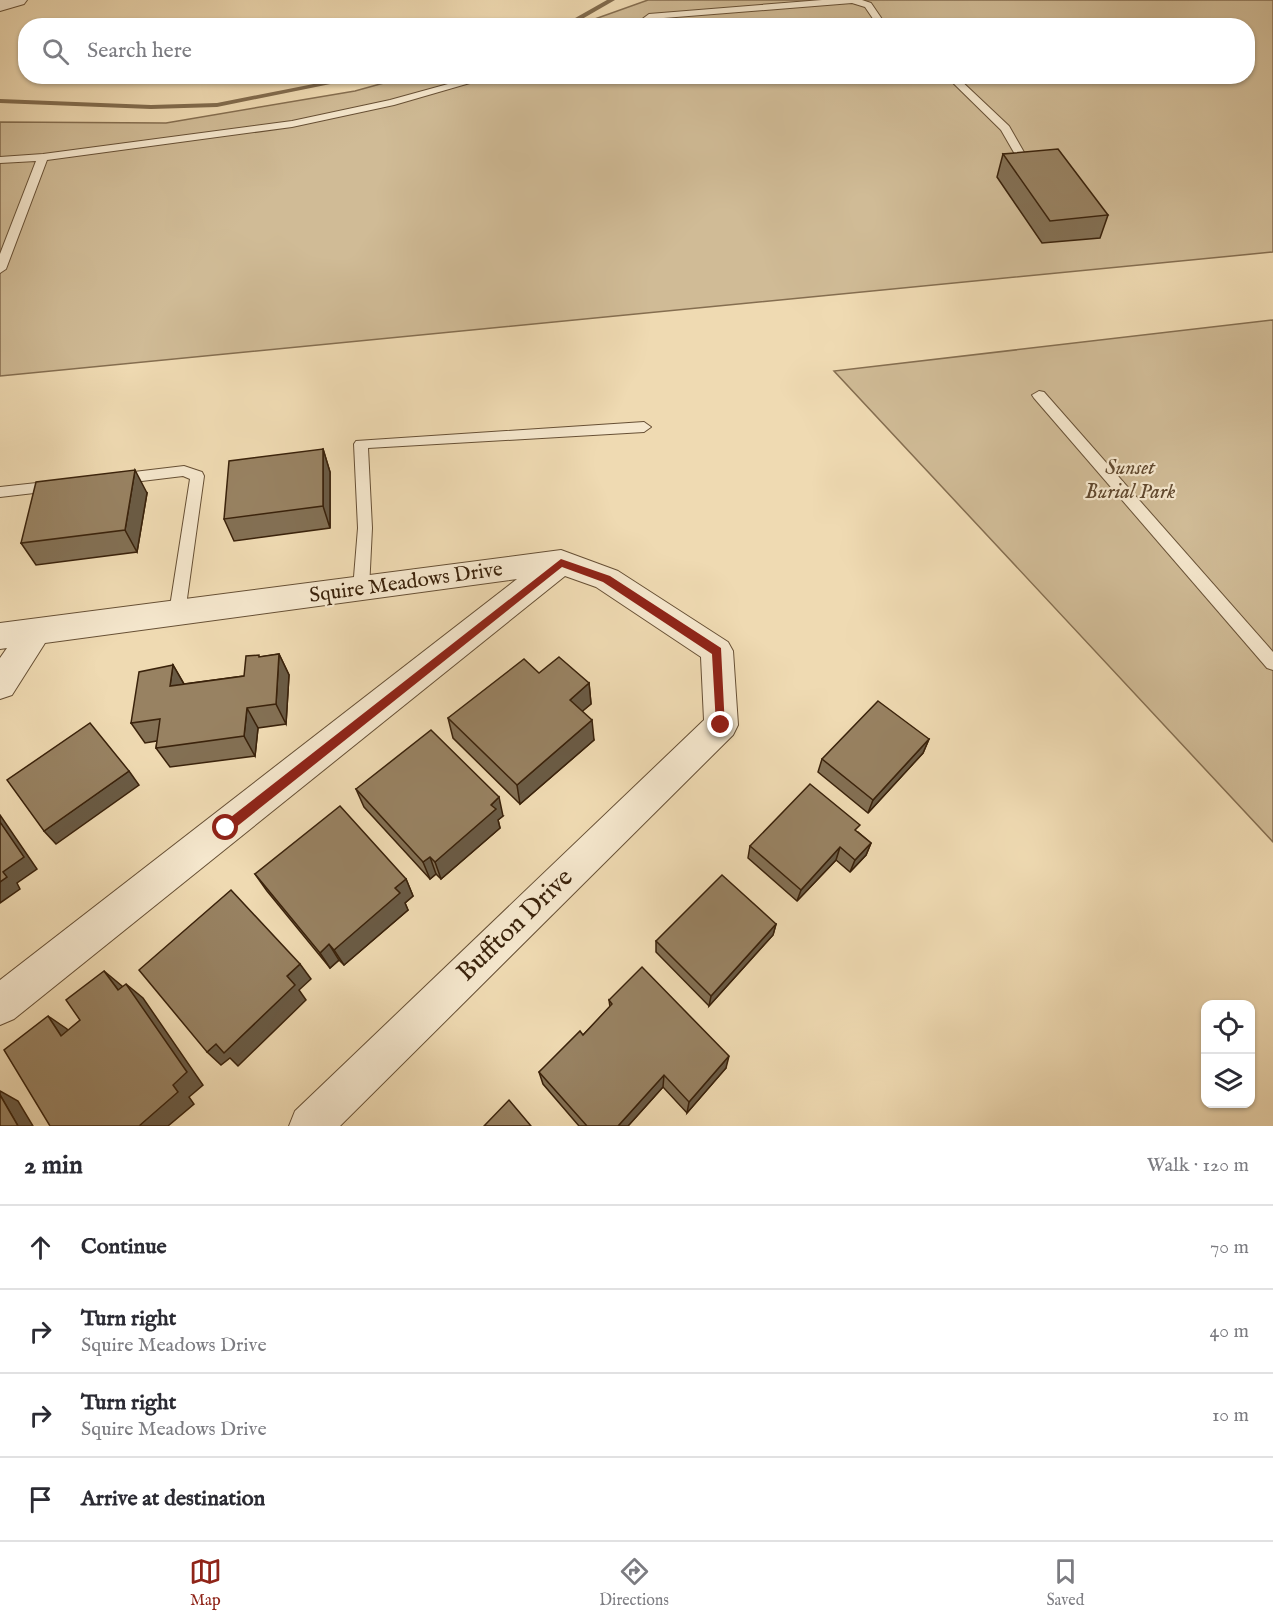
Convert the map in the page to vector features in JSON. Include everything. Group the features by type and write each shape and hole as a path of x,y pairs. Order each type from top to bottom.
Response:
{"street":[{"path":"0,6 18,0"},
{"path":"0,1005 561,562"},
{"name":"Squire Meadows Drive","path":"0,636 561,562 607,579 717,651 721,725"},
{"path":"0,685 36,632"},
{"name":"Buffton Drive","path":"310,1126 721,725"}],"lane":[{"path":"648,18 853,0 868,5 877,18"},
{"path":"0,160 43,157 292,124 391,103 461,84"},
{"path":"958,84 1005,128 1020,154"},
{"path":"0,269 43,157"},
{"path":"1040,395 1273,663"},
{"path":"361,589 365,528 361,444 644,427"},
{"path":"104,480 184,471 197,476 177,613"},
{"path":"0,492 69,484"}],"green space":[{"path":"648,0 1273,0 1273,252 0,376 0,122 166,123 355,91 380,84 1255,84 1255,18 598,18"},
{"name":"Sunset Burial Park","path":"1273,320 1273,842 834,371"}],"building":[{"path":"1058,149 1108,215 1050,221 1003,154"},
{"path":"323,449 323,506 224,519 229,461"},
{"path":"135,470 125,530 21,543 36,482"},
{"path":"279,654 276,704 247,708 244,736 156,748 160,719 131,723 139,672 173,665 170,686 244,676 246,656"},
{"path":"559,657 589,683 570,700 592,720 517,785 448,718 524,659 539,673"},
{"path":"878,701 929,739 873,800 822,759"},
{"path":"90,723 129,771 44,831 7,780"},
{"path":"431,730 499,797 491,805 496,809 435,862 430,857 423,862 356,789"},
{"path":"810,784 860,825 855,830 871,843 855,860 840,847 801,890 750,846"},
{"path":"340,806 406,879 395,888 400,893 334,950 329,944 320,953 255,874"},
{"path":"0,822 24,857 3,872 7,877 0,882"},
{"path":"722,875 776,924 711,996 656,941"},
{"path":"231,890 300,964 287,976 295,985 224,1053 216,1044 207,1052 139,970"},
{"path":"642,967 729,1056 689,1102 664,1075 618,1126 587,1126 539,1072 580,1031 583,1035 612,1004 609,1000"},
{"path":"104,971 118,990 126,984 187,1072 173,1085 178,1092 139,1126 50,1126 4,1050 48,1016 61,1036 80,1020 66,1000"},
{"path":"0,1095 18,1126 0,1126"},
{"path":"509,1100 531,1126 484,1126"}],"waterway":[{"path":"579,18 612,0"},
{"path":"0,101 151,107 217,105 326,84"}],"route":[{"path":"226,828 561,562 607,579 717,651 721,725"}]}
